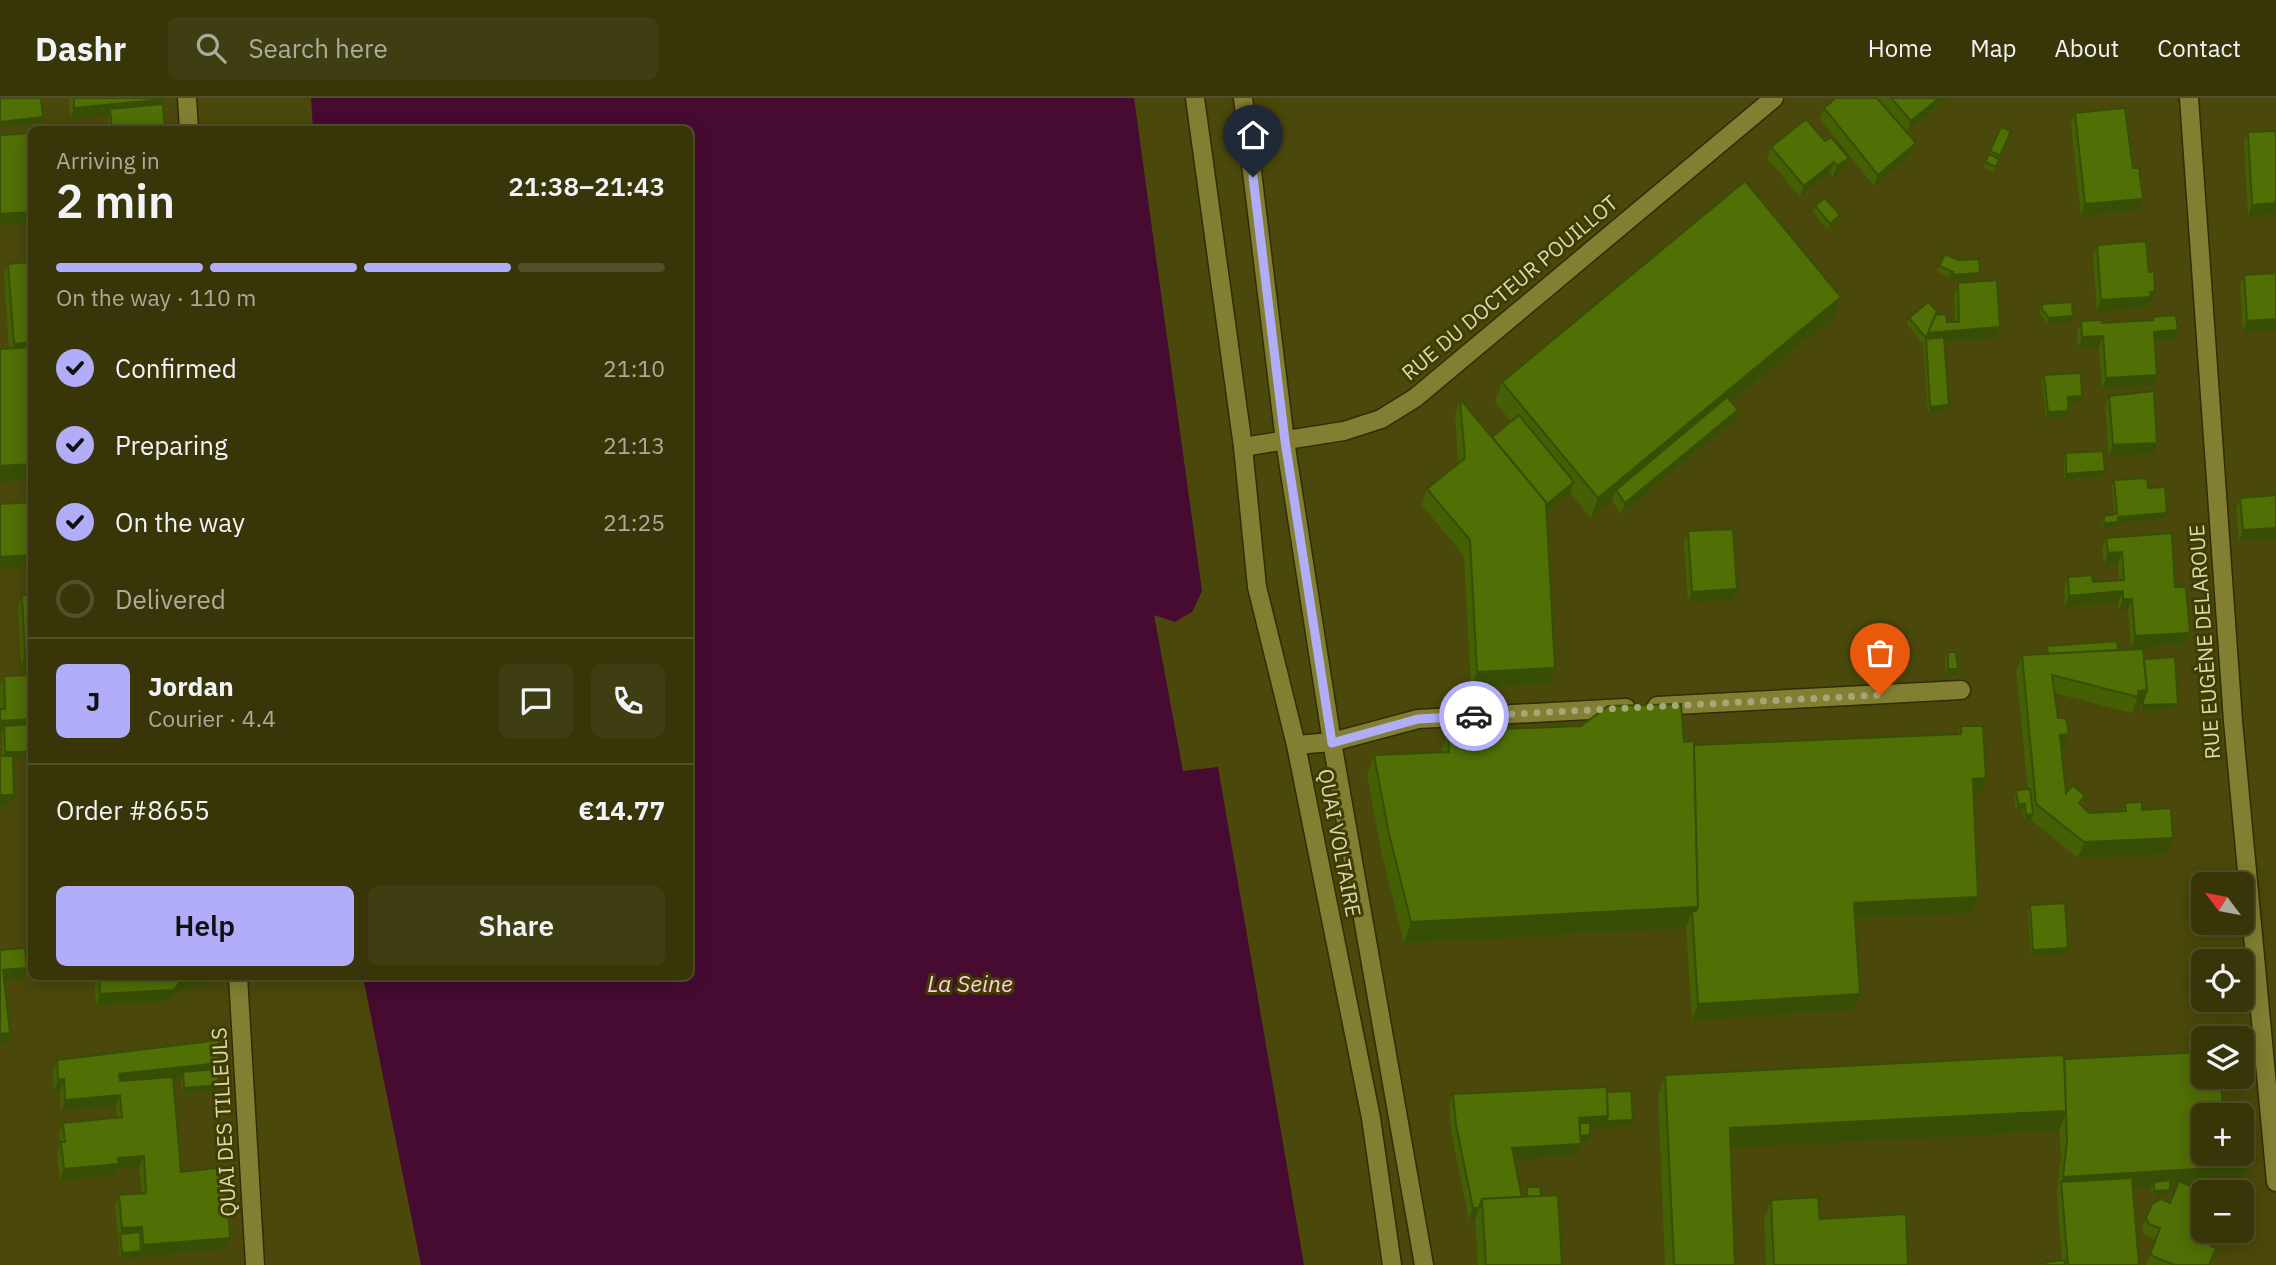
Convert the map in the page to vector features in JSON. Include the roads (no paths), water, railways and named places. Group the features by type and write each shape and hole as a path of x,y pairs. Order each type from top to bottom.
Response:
{"street":[{"path":"187,98 189,126"},
{"name":"QUAI VOLTAIRE","path":"1195,98 1243,447 1257,587 1296,745 1371,1118 1392,1265"},
{"name":"QUAI VOLTAIRE","path":"1243,98 1285,441 1332,743 1424,1265"},
{"name":"RUE DU DOCTEUR POUILLOT","path":"1243,447 1344,431 1381,419 1415,398 1773,98"},
{"name":"RUE EUGÈNE DELAROUE","path":"2189,98 2233,721 2276,1182"},
{"path":"1296,745 1332,743 1418,719 1961,690"},
{"name":"QUAI DES TILLEULS","path":"238,980 255,1265"}],"water":[{"name":"La Seine","path":"311,98 1134,98 1202,591 1192,612 1175,622 1154,615 1183,771 1218,767 1304,1265 421,1265 364,980 693,980 693,126 313,126"}]}
